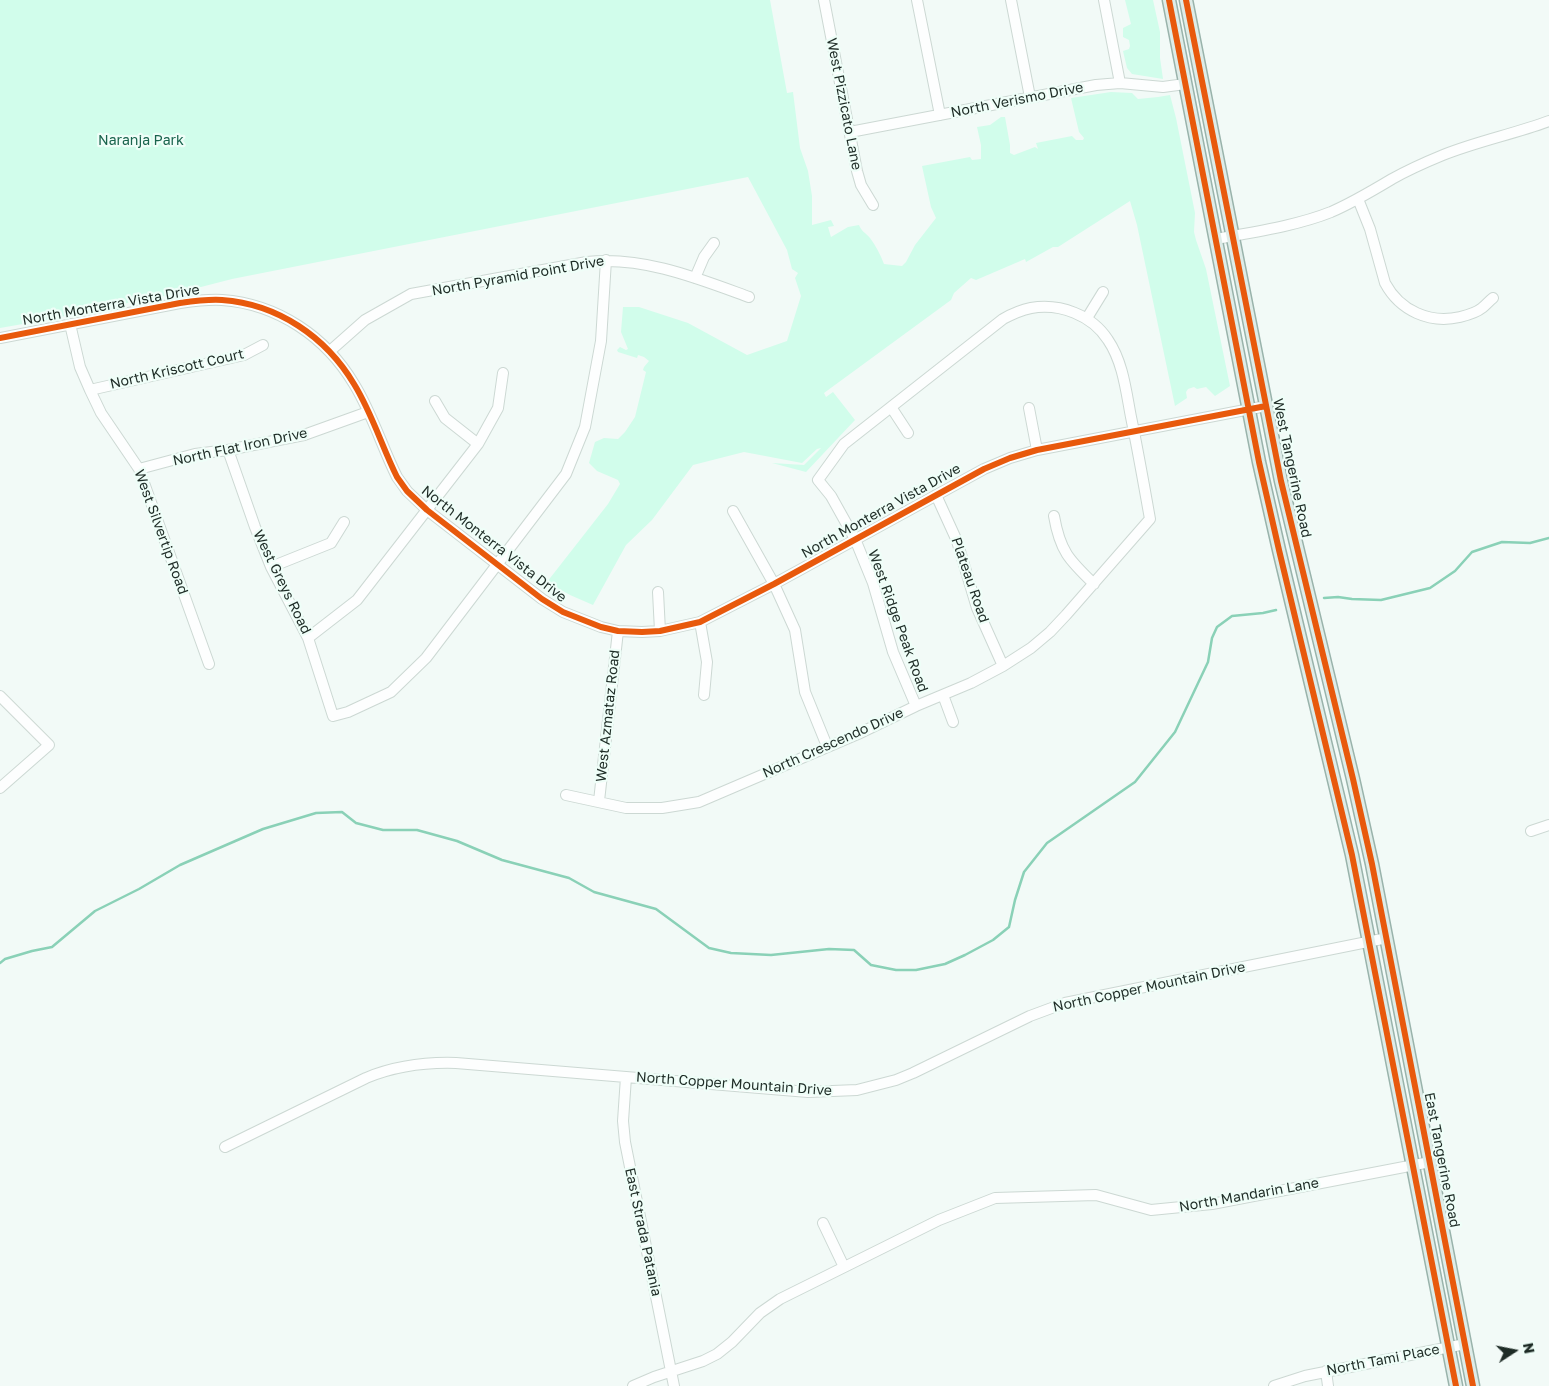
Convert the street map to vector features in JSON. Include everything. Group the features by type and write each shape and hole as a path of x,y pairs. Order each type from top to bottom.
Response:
{"main road":[{"path":"1169,0 1248,409 1279,550 1352,855 1370,941 1456,1386"},
{"name":"West Tangerine Road","path":"1186,0 1291,526 1362,819 1387,938"},
{"name":"East Tangerine Road","path":"1387,938 1473,1386"}],"street":[{"name":"West Pizzicato Lane","path":"824,0 861,185 873,205"},
{"path":"917,0 940,115"},
{"path":"1011,0 1030,97"},
{"path":"1104,0 1120,83"},
{"name":"North Verismo Drive","path":"850,132 1087,86 1120,83 1163,87 1185,84"},
{"path":"1216,239 1315,218 1340,208 1398,176 1442,155 1465,146 1549,121"},
{"path":"1358,199 1370,229 1389,290 1404,306 1427,317 1439,319 1452,318 1475,312 1483,308 1493,298"},
{"path":"695,278 704,257 714,243"},
{"path":"497,564 566,474 585,427 601,341 606,260"},
{"name":"North Pyramid Point Drive","path":"330,351 365,320 411,294 524,272 606,260 636,262 695,278 750,297"},
{"path":"1087,318 1103,292"},
{"name":"North Monterra Vista Drive","path":"0,338 203,300 244,303 280,315 316,338 346,370 356,386 397,477 406,491 427,510 542,599 563,612 588,623 618,631 660,631 700,622 774,584 984,469 1010,458 1038,450 1266,406"},
{"path":"908,433 891,407 1003,319 1018,311 1038,307 1058,308 1087,318 1100,328 1118,360 1134,431"},
{"name":"West Silvertip Road","path":"70,324 80,367 90,390 101,413 139,469 209,664"},
{"name":"North Kriscott Court","path":"90,390 244,355 263,345"},
{"path":"308,638 357,600 478,444 498,408 503,374"},
{"path":"435,401 445,418 478,444"},
{"name":"West Ridge Peak Road","path":"891,407 844,444 818,480 831,496 855,539 873,583 893,652 916,706"},
{"path":"1028,408 1038,450"},
{"name":"North Flat Iron Drive","path":"139,469 195,454 228,450 304,434 368,412"},
{"name":"North Crescendo Drive","path":"566,794 626,808 662,808 699,802 971,683 1032,648 1050,632 1094,584 1150,519 1134,431"},
{"name":"West Greys Road","path":"228,450 271,567 308,638 333,716 348,712 390,692 426,658 497,564"},
{"name":"Plateau Road","path":"936,495 957,541 977,608 1003,666"},
{"path":"733,511 774,584 795,630 805,692 827,746"},
{"path":"1054,516 1057,533 1063,549 1074,565 1094,584"},
{"path":"271,567 331,543 344,522"},
{"path":"658,592 660,631"},
{"path":"700,622 707,662 704,695"},
{"name":"West Azmataz Road","path":"599,801 618,631"},
{"path":"943,695 953,722"},
{"path":"0,696 49,745 0,788"},
{"path":"1531,831 1549,824"},
{"name":"North Copper Mountain Drive","path":"225,1148 366,1078 380,1072 412,1064 456,1063 808,1092 843,1091 863,1088 882,1084 914,1073 1030,1016 1065,1003 1387,938"},
{"name":"East Strada Patania","path":"626,1077 623,1122 625,1142 674,1386"},
{"name":"North Mandarin Lane","path":"633,1386 703,1361 717,1354 771,1305 790,1294 938,1220 995,1198 1096,1196 1151,1210 1186,1208 1430,1162"},
{"path":"823,1223 844,1268"},
{"name":"North Tami Place","path":"1274,1386 1326,1371 1465,1344"},
{"path":"1326,1371 1328,1386"}],"green space":[{"name":"Naranja Park","path":"0,0 770,0 787,93 793,92 800,148 808,171 812,196 812,225 831,220 834,226 828,227 831,237 848,227 859,225 874,244 884,264 902,266 915,245 936,218 931,207 922,166 970,157 972,160 981,159 981,145 977,127 990,125 1001,117 1005,117 1010,153 1014,155 1035,147 1038,149 1036,143 1072,136 1076,140 1083,140 1084,138 1079,132 1071,98 1111,92 1132,93 1138,99 1170,95 1195,213 1194,232 1206,269 1230,386 1215,396 1206,387 1188,389 1186,392 1187,398 1175,406 1137,225 1130,201 1058,247 1053,247 1026,262 1025,259 976,280 971,278 954,293 951,300 824,393 826,397 833,392 855,420 806,472 772,463 804,465 821,448 817,449 802,463 744,452 693,465 652,520 626,545 593,605 547,582 608,504 620,484 618,480 597,471 589,463 595,442 604,438 618,439 635,417 646,372 643,370 649,361 644,357 638,355 637,358 617,350 620,347 628,349 621,332 623,307 639,307 688,323 747,355 787,341 801,296 795,278 798,273 792,269 787,250 748,177 232,279 166,296 141,299 57,318 0,328"},
{"path":"1125,0 1153,0 1160,32 1160,58 1163,79 1132,74 1127,68 1123,51 1129,49 1130,46 1129,40 1123,37 1123,28 1131,24"}],"waterway":[{"path":"1324,598 1381,600 1430,588 1455,571 1472,552 1502,542 1530,543 1549,538"},
{"path":"0,963 5,959 52,947 95,911 139,889 180,865 263,829 316,813 342,812 356,823 383,830 417,830 457,841 502,860 569,878 594,892 656,909 709,948 731,953 771,955 829,949 854,950 871,965 896,970 916,970 945,964 993,940 1009,927 1024,872 1047,843 1135,782 1175,732 1208,662 1212,638 1217,627 1232,616 1276,610"}],"cycle path":[{"path":"1169,0 1259,462 1352,855 1456,1386"},
{"path":"1186,0 1281,481 1372,864 1473,1386"},
{"path":"0,338 201,300 243,303 281,316 315,338 343,367 366,407 397,477 407,491 427,510 542,599 563,612 601,627 618,631 660,631 700,622 774,584 984,469 1010,458 1037,450 1266,406"}]}
